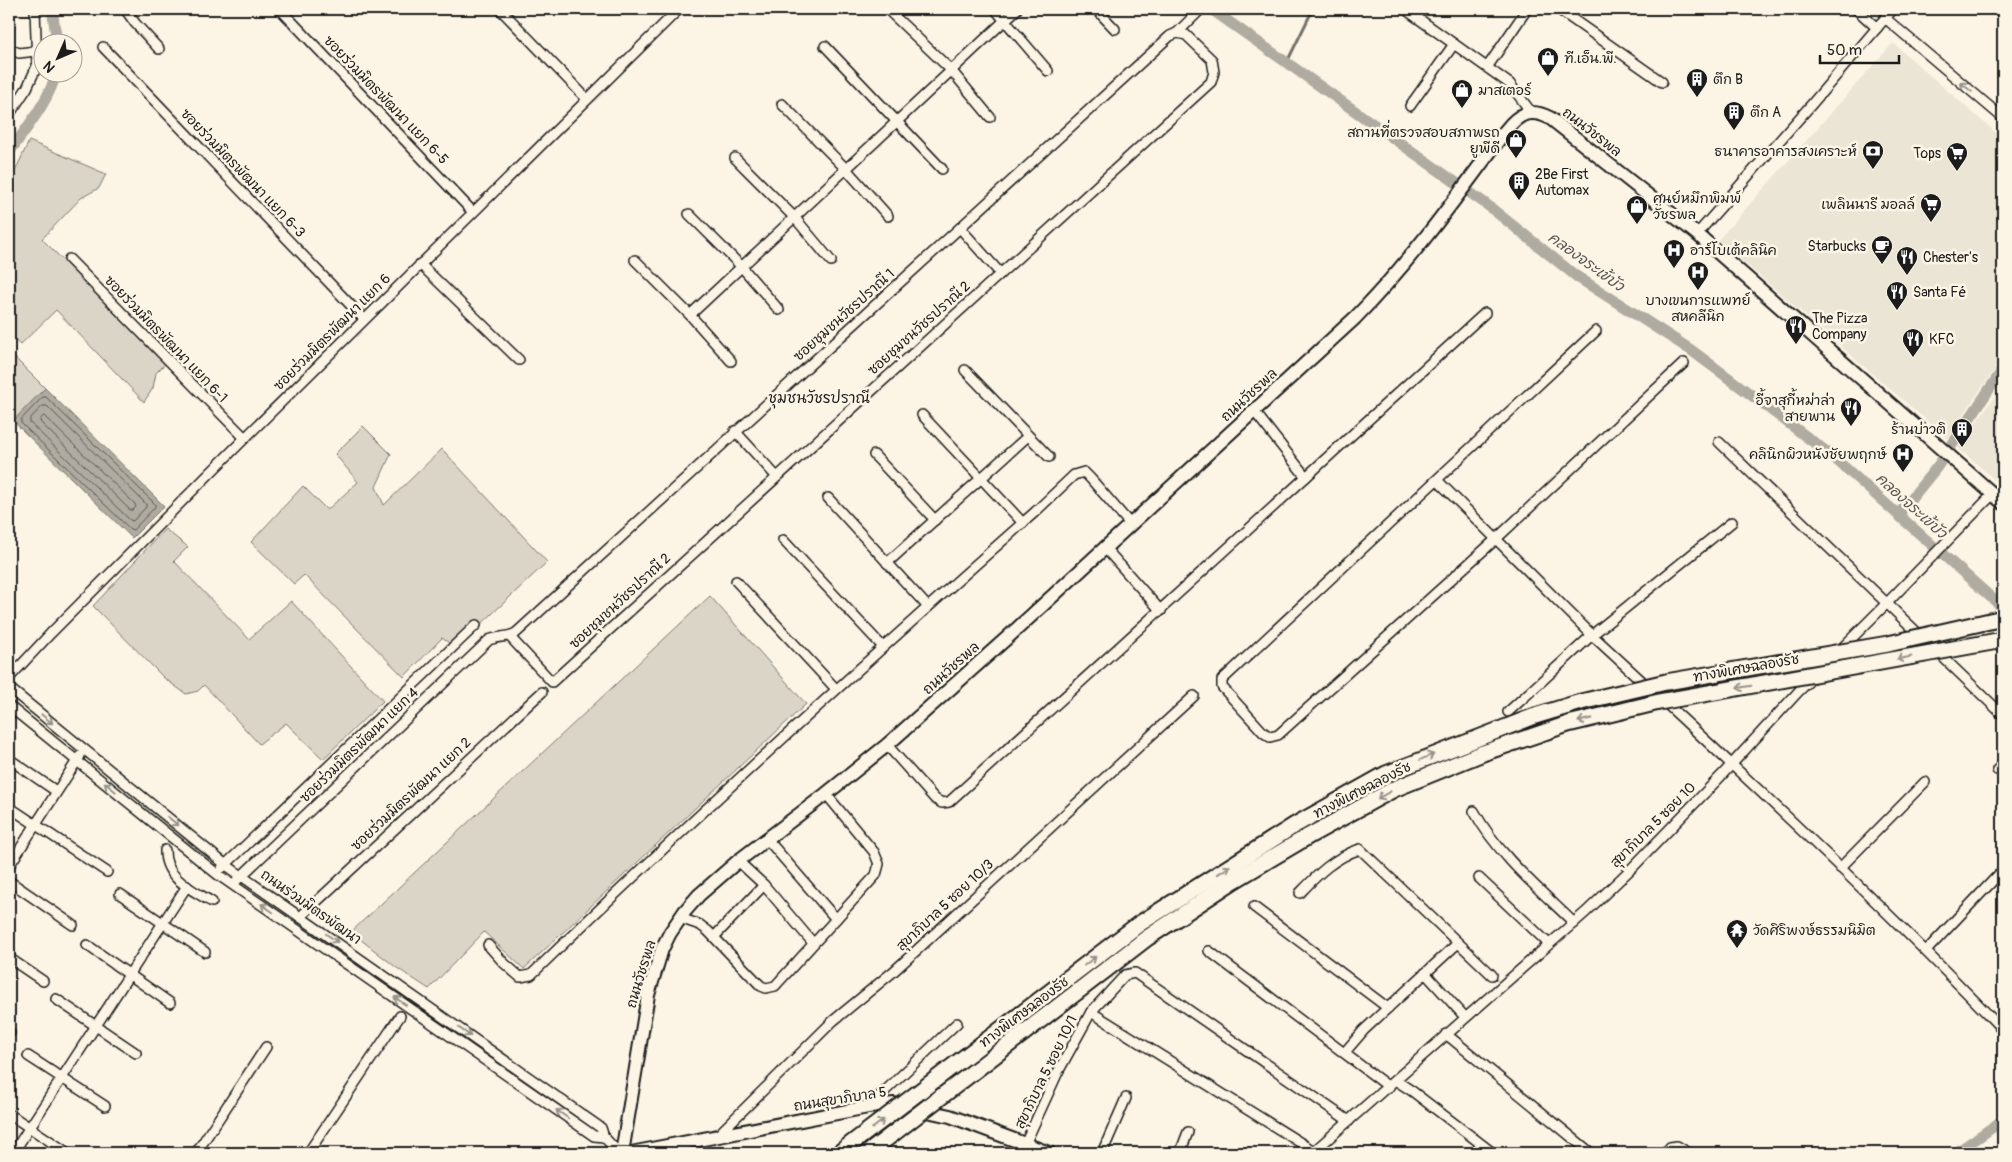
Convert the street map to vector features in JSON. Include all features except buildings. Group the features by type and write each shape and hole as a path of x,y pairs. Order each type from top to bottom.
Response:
{"highway":[{"name":"ทางพิเศษฉลองรัช","path":"839,1153 1139,924 1295,825 1386,774 1535,716 1581,702 1666,682 1888,644 2003,618"},
{"name":"ทางพิเศษฉลองรัช","path":"868,1153 1147,938 1233,881 1394,789 1483,753 1568,724 1659,702 2003,640"}],"main road":[{"name":"ถนนวัชรพล","path":"621,1153 648,994 662,948 680,918 699,895 738,861 887,745 1131,525 1374,299 1455,200 1513,120 1521,114 1531,112 1550,118 1697,234 2003,503"},
{"name":"ถนนสุขาภิบาล 5","path":"631,1153 868,1106 894,1104 950,1116 1049,1153"}],"street":[{"path":"35,9 36,32"},
{"path":"125,9 159,49"},
{"name":"ซอยร่วมมิตรพัฒนา แยก 6-5","path":"280,9 472,211"},
{"path":"500,9 587,99"},
{"name":"ซอยร่วมมิตรพัฒนา แยก 6","path":"9,678 244,438 472,211 679,9"},
{"path":"995,9 1048,71"},
{"path":"690,315 1017,9"},
{"path":"1096,9 1115,29"},
{"name":"ซอยชุมชนวัชรปราณี 1","path":"509,636 516,633 735,431 1170,36 1177,33 1201,9"},
{"path":"1405,9 1488,66 1510,84 1531,112"},
{"path":"1488,66 1527,9"},
{"path":"1558,9 1662,82"},
{"path":"1856,9 1877,28"},
{"path":"1697,234 1893,9"},
{"path":"890,12 951,70 990,117"},
{"path":"1885,18 2003,118"},
{"name":"ซอยชุมชนวัชรปราณี 2","path":"509,636 552,682 776,476 1211,82 1214,72 1212,60 1186,34 1177,33"},
{"path":"1410,106 1454,44"},
{"path":"825,46 942,169"},
{"name":"ซอยร่วมมิตรพัฒนา แยก 6-3","path":"103,47 364,319"},
{"path":"9,49 19,53 32,51"},
{"path":"9,115 32,79"},
{"path":"782,104 888,216"},
{"path":"735,158 795,218 831,260"},
{"path":"689,214 741,266 779,310"},
{"path":"960,228 1000,273"},
{"name":"ซอยร่วมมิตรพัฒนา แยก 6-1","path":"69,259 244,438"},
{"path":"634,260 690,315 731,361"},
{"path":"420,264 519,360"},
{"path":"887,745 935,799 942,803 949,802 1161,611 1485,313"},
{"path":"1596,331 1222,680 1222,687 1263,732 1270,737 1278,735 1495,540 1684,364"},
{"path":"965,370 1049,457"},
{"path":"1254,411 1306,477"},
{"path":"922,414 1023,523"},
{"path":"735,431 776,476"},
{"path":"887,563 1028,436"},
{"path":"1719,442 2003,715"},
{"path":"874,455 935,520"},
{"path":"488,945 520,977 531,974 636,873 1074,475 1084,472 1131,525"},
{"path":"1437,480 1592,635 1732,764 1926,950 2003,1030"},
{"name":"สุขาภิบาล 5 ซอย 10","path":"1315,1153 1446,1034 1574,923 1633,867 1799,691 1992,494"},
{"path":"828,498 928,607"},
{"path":"1508,712 1592,635 1732,522"},
{"path":"783,540 883,647"},
{"path":"1105,548 1161,611"},
{"path":"736,581 836,690"},
{"path":"217,874 476,625"},
{"name":"ซอยร่วมมิตรพัฒนา แยก 4","path":"232,884 488,640 496,636 509,636"},
{"name":"ถนนร่วมมิตรพัฒนา","path":"9,688 226,865 601,1128 604,1137 621,1153"},
{"name":"ซอยร่วมมิตรพัฒนา แยก 2","path":"300,916 542,692"},
{"name":"สุขาภิบาล 5 ซอย 10/3","path":"716,1136 834,1022 894,971 1194,696"},
{"name":"ถนนร่วมมิตรพัฒนา","path":"9,706 217,874 594,1136 604,1137"},
{"path":"9,866 84,749"},
{"path":"9,759 56,791"},
{"path":"1840,868 1925,782"},
{"path":"680,918 700,925 757,982 766,988 775,986 876,874 879,864 874,852 826,794"},
{"path":"9,808 107,872"},
{"path":"1474,811 1485,831 1502,852 1574,923"},
{"path":"767,839 836,919"},
{"path":"1300,893 1318,874 1342,855 1360,848 1492,975"},
{"path":"165,850 165,861 168,868 178,880 212,902"},
{"path":"738,861 764,885 813,943"},
{"path":"1926,950 2003,870"},
{"path":"1479,878 1549,944"},
{"path":"9,881 73,925"},
{"path":"714,937 764,885"},
{"path":"13,1153 187,886"},
{"path":"120,894 205,952"},
{"path":"1254,907 1388,1008"},
{"path":"1345,1052 1364,1030 1458,943"},
{"path":"87,945 170,1003"},
{"path":"1209,951 1345,1052 1392,1084 1412,1091 1493,1153"},
{"path":"9,958 44,981"},
{"name":"สุขาภิบาล 5 ซอย 10/1","path":"1026,1144 1058,1072 1090,1012 1125,975 1135,973 1349,1121"},
{"path":"1425,973 1466,1017"},
{"path":"56,999 136,1053"},
{"path":"1090,1012 1315,1153"},
{"path":"308,1153 400,1016"},
{"path":"868,1106 957,1023"},
{"path":"1446,1034 1590,1153"},
{"path":"196,1153 266,1047"},
{"path":"28,1056 105,1106"},
{"path":"1102,1153 1126,1098"},
{"path":"9,1114 68,1153"},
{"path":"1180,1153 1188,1132"},
{"path":"1665,1153 1670,1147 1677,1146 1689,1153"}],"shaded area":[{"path":"1893,43 2003,139 2003,358 1948,439 1718,240"},
{"path":"29,141 106,174 99,188 81,198 42,239 166,363 156,373 153,388 144,402 56,310 20,345 9,335 9,184"},
{"path":"9,352 45,388 13,421 9,418"},
{"path":"2003,386 2003,487 1957,447"},
{"path":"363,426 391,454 376,487 384,505 442,449 547,562 456,648 442,638 404,677 304,575 294,584 251,542 303,486 327,510 358,482 335,454"},
{"path":"165,529 188,547 174,561 249,639 291,601 383,701 323,759 286,723 259,744 204,685 198,691 186,694 164,678 93,606"},
{"path":"710,596 806,704 524,969 484,932 429,989 397,968 351,932"}],"water":[{"path":"45,388 164,506 132,538 13,421"}],"waterway":[{"path":"52,9 55,32"},
{"name":"คลองจระเข้บัว","path":"1211,9 1486,204 1576,276 1691,350 1832,456 2003,608"},
{"path":"1287,62 1313,9"},
{"path":"9,153 43,104 53,82"},
{"path":"1898,515 1937,467 2003,369"},
{"path":"1956,1153 2003,1120"}],"place":[{"name":"ที.เอ็น.พี.","path":"1548,77"},
{"name":"ตึก B","path":"1697,98"},
{"name":"มาสเตอร์","path":"1462,109"},
{"name":"ตึก A","path":"1734,131"},
{"name":"สถานที่ตรวจสอบสภาพรถ ยูพีดี","path":"1516,159"},
{"name":"ธนาคารอาคารสงเคราะห์","path":"1873,170"},
{"name":"Tops","path":"1957,172"},
{"name":"2Be First Automax","path":"1519,201"},
{"name":"เพลินนารี มอลล์","path":"1931,223"},
{"name":"ศูนย์หมึกพิมพ์ วัชรพล","path":"1637,225"},
{"name":"Starbucks","path":"1882,265"},
{"name":"อาร์โบเต้คลินิค","path":"1674,269"},
{"name":"Chester's","path":"1907,276"},
{"name":"บางเขนการแพทย์ สหคลีนิก","path":"1698,291"},
{"name":"Santa Fé","path":"1897,311"},
{"name":"The Pizza Company","path":"1796,345"},
{"name":"KFC","path":"1913,358"},
{"name":"อี้จาสุกี้หม่าล่า สายพาน","path":"1851,427"},
{"name":"ร้านบ่าวติ","path":"1962,448"},
{"name":"คลินิกผิวหนังชัยพฤกษ์","path":"1903,473"},
{"name":"วัดศิริพงษ์ธรรมนิมิต","path":"1737,949"}],"district":[{"name":"ชุมชนวัชรปราณี","path":"819,398"}]}
